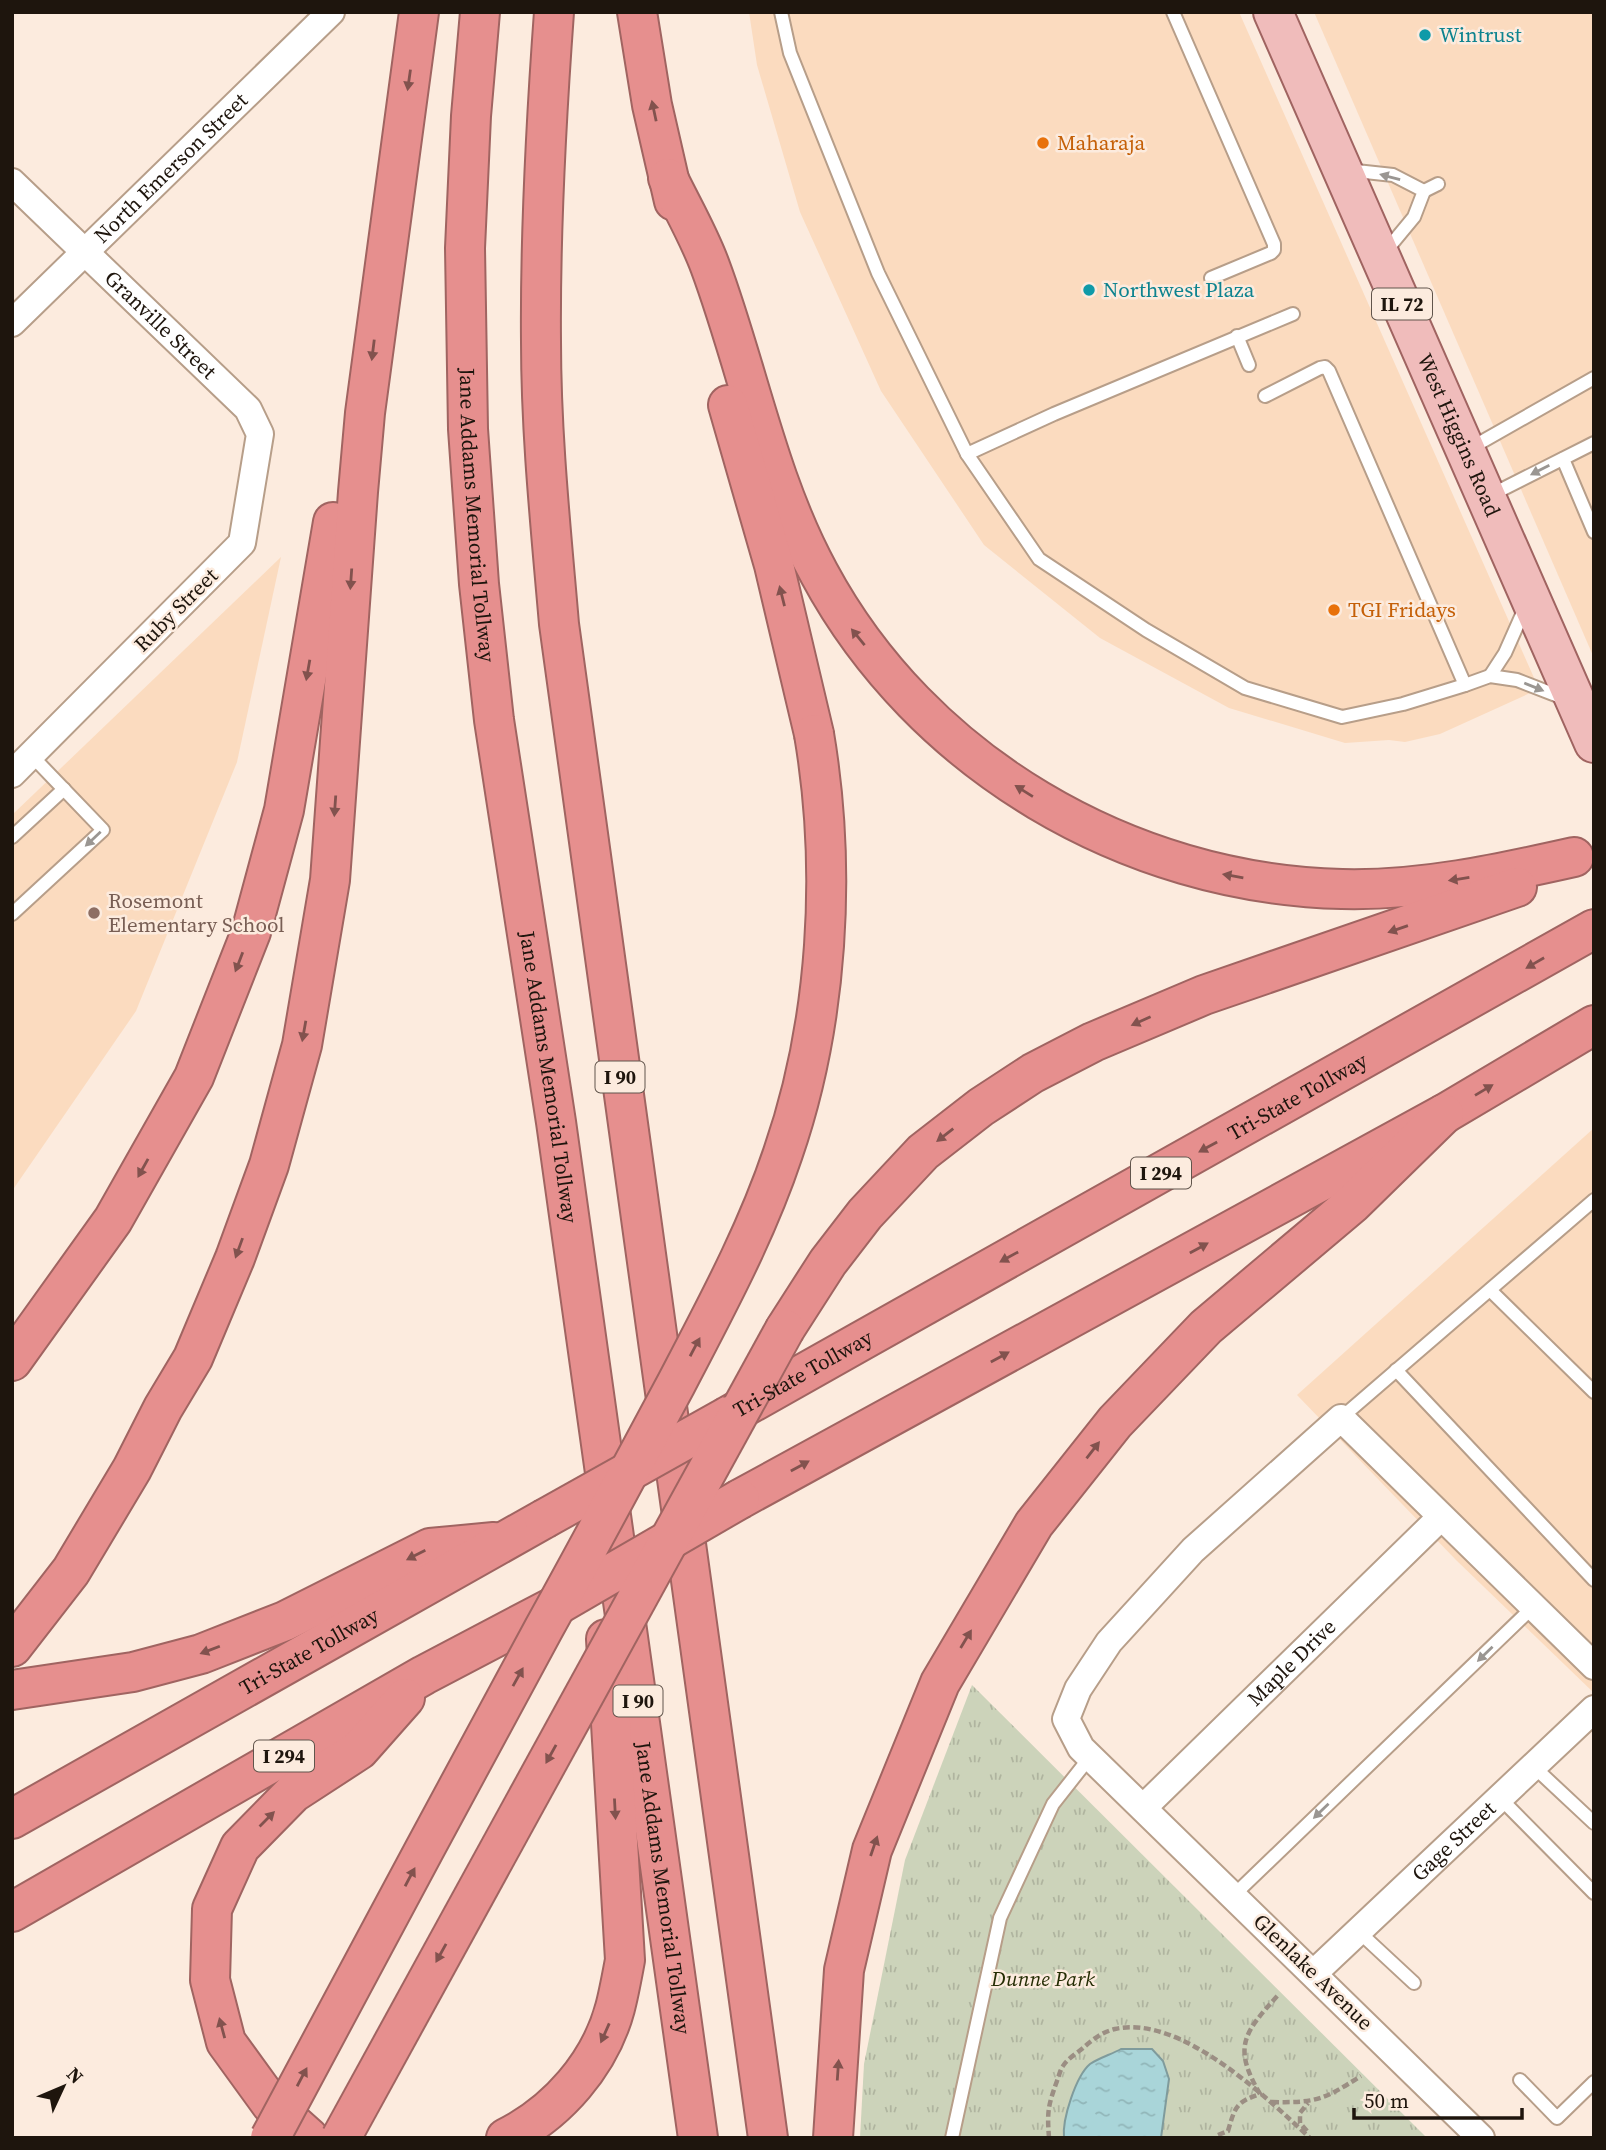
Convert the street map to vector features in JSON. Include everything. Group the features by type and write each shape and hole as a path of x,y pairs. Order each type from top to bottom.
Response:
{"highway":[{"path":"12,1647 71,1571 132,1469 163,1408 193,1358 235,1258 269,1165 302,1045 330,880 366,413 419,12"},
{"name":"Jane Addams Memorial Tollway","path":"480,12 471,116 465,248 468,429 479,584 494,720 556,1122 698,2138"},
{"name":"I 90","path":"554,12 544,148 541,343 545,467 559,624 768,2138"},
{"path":"270,2138 731,1277 784,1152 803,1082 819,999 827,901 825,826 814,734 774,565 696,289 668,178 652,105 638,12"},
{"path":"668,178 709,265 789,510 818,572 852,630 899,686 954,740 1003,778 1066,817 1128,846 1199,869 1277,884 1343,889 1431,884 1506,872 1584,853"},
{"path":"12,1361 113,1220 194,1077 251,932 284,810 340,486 366,413"},
{"path":"341,2138 785,1329 828,1262 865,1214 923,1152 981,1107 1033,1073 1093,1042 1204,995 1512,890 1584,853"},
{"name":"Tri-State Tollway","path":"12,1819 1309,1092 1594,929"},
{"name":"I 294","path":"12,1912 424,1675 559,1604 740,1499 1444,1114 1594,1025"},
{"path":"833,2138 844,1970 872,1850 940,1683 1034,1524 1115,1422 1206,1327 1352,1204 1444,1114"},
{"path":"29,1688 133,1672 201,1654 285,1621 430,1548 507,1541"},
{"path":"506,2138 523,2129 563,2098 593,2059 615,2011 625,1960 605,1622 616,1546"},
{"path":"309,2138 271,2104 226,2042 210,1980 212,1909 240,1847 293,1793 359,1750 424,1675"}],"main road":[{"name":"West Higgins Road","path":"1273,12 1529,597 1586,716"}],"street":[{"name":"North Emerson Street","path":"12,323 331,12"},
{"name":"Granville Street","path":"12,182 248,409"},
{"name":"Ruby Street","path":"12,774 242,543 260,434 248,409"},
{"path":"1341,1418 1594,1666"},
{"name":"Glenlake Avenue","path":"1341,1418 1192,1549 1109,1643 1078,1689 1066,1720 1081,1748 1481,2138"},
{"name":"Maple Drive","path":"1143,1808 1441,1517"},
{"name":"Gage Street","path":"1314,1973 1594,1709"}],"lane":[{"path":"781,12 790,53 878,273 967,454 1039,559 1146,630 1245,688 1342,717 1403,704 1490,676 1517,680 1586,716"},
{"path":"1173,12 1274,244 1271,253 1211,278"},
{"path":"1342,169 1393,175 1424,191"},
{"path":"1381,258 1414,217 1424,191 1438,184"},
{"path":"967,454 1054,414 1293,314"},
{"path":"1237,336 1250,365"},
{"path":"1265,396 1320,368 1329,370 1465,685"},
{"path":"1466,451 1594,378"},
{"path":"1486,498 1594,443"},
{"path":"1563,459 1594,532"},
{"path":"1490,676 1515,634 1529,597"},
{"path":"12,914 103,830 31,755"},
{"path":"12,837 64,789"},
{"path":"1341,1418 1594,1200"},
{"path":"1490,1290 1594,1392"},
{"path":"1396,1370 1594,1580"},
{"path":"1234,1895 1534,1606"},
{"path":"952,2138 1000,1918 1053,1804 1090,1757"},
{"path":"1533,1766 1594,1823"},
{"path":"1500,1798 1594,1893"},
{"path":"1358,1931 1414,1983"},
{"path":"1520,2080 1557,2118 1594,2082"}],"path":[{"path":"1260,2094 1246,2070 1243,2048 1256,2019 1279,1994"},
{"path":"1049,2138 1047,2107 1063,2065 1095,2037 1115,2029 1156,2030 1185,2041 1216,2060 1272,2102 1311,2138"},
{"path":"1272,2102 1309,2102 1332,2094 1361,2076"},
{"path":"1218,2135 1228,2131 1234,2113 1243,2100 1260,2094"},
{"path":"1309,2102 1300,2113 1300,2123 1311,2138"}],"shaded area":[{"path":"749,12 1239,12 1539,689 1440,734 1405,742 1389,740 1345,743 1229,708 1100,638 984,545 881,391 800,212 757,65"},
{"path":"1314,12 1594,12 1594,658"},
{"name":"Rosemont Elementary School","path":"281,557 237,762 136,1011 12,1191 12,815"},
{"path":"1594,1128 1594,1693 1456,1560 1297,1395"}],"green space":[{"name":"Dunne Park","path":"972,1685 1427,2138 860,2138 864,2064 905,1860"}],"water":[{"path":"1121,2049 1152,2049 1163,2061 1169,2079 1161,2138 1064,2138 1065,2120 1071,2098 1085,2070 1090,2064"}],"place":[{"name":"Wintrust","path":"1425,35"},
{"name":"Maharaja","path":"1043,143"},
{"name":"Northwest Plaza","path":"1089,290"},
{"name":"TGI Fridays","path":"1334,610"},
{"name":"Rosemont Elementary School","path":"94,913"}]}
